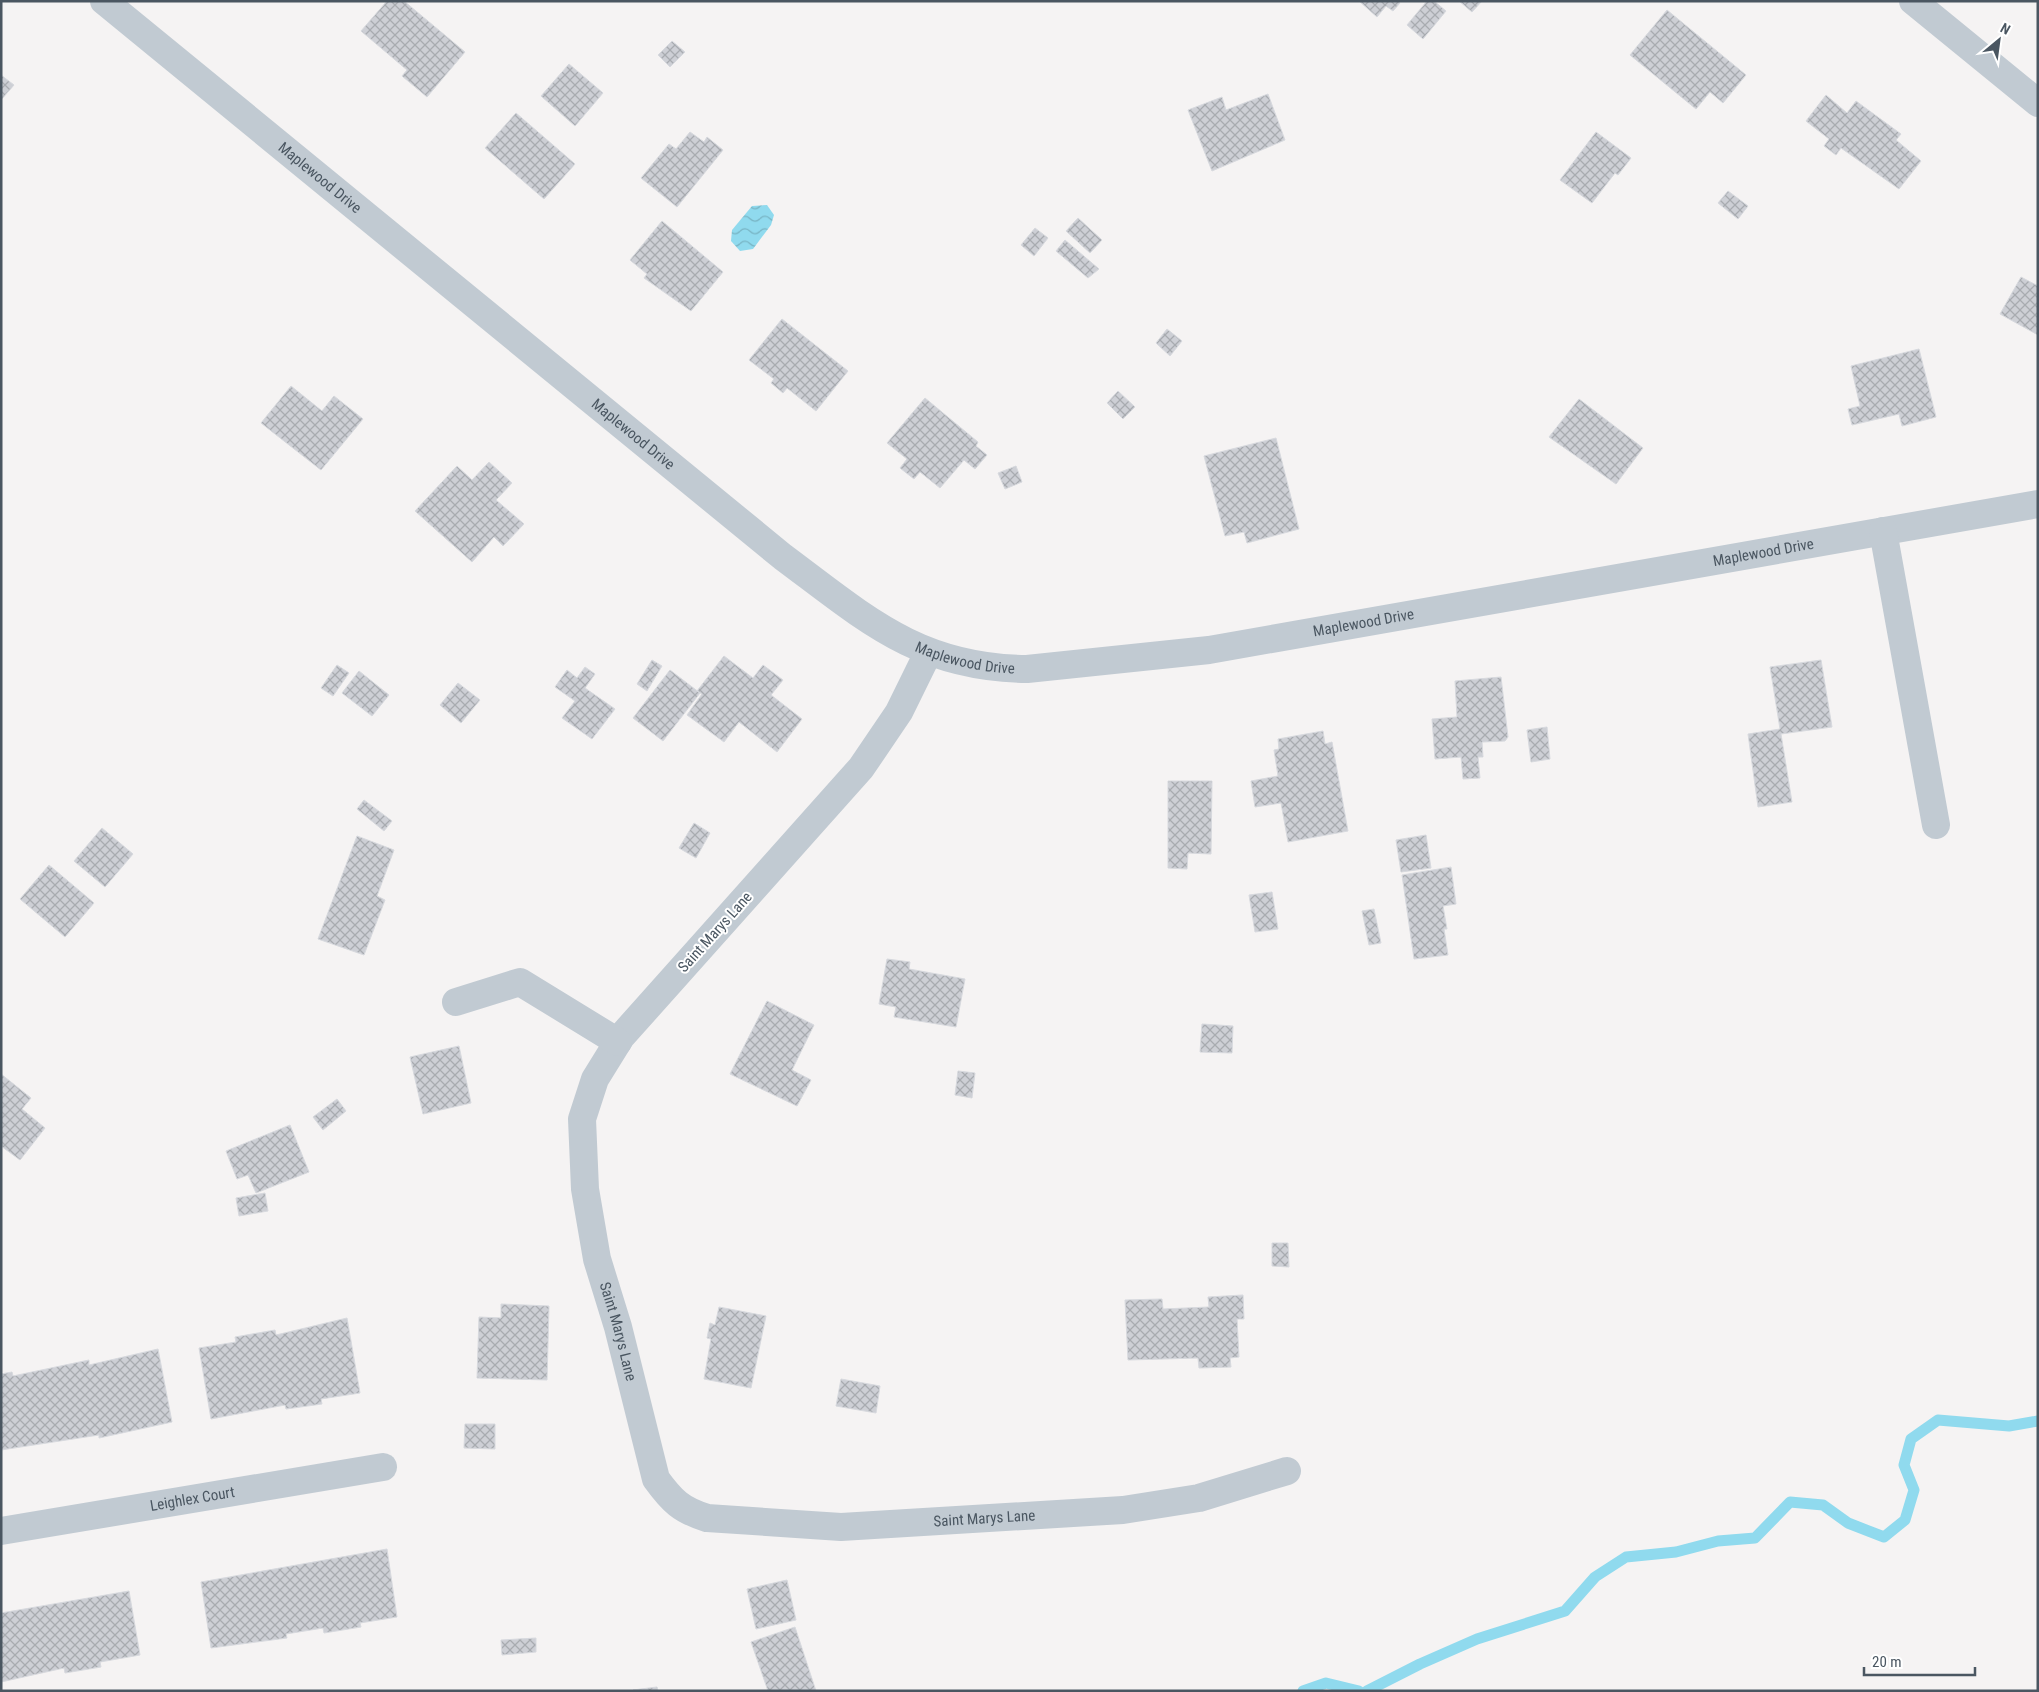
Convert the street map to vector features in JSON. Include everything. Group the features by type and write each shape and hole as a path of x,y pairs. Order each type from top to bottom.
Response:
{"street":[{"name":"Maplewood Drive","path":"104,1 783,557 873,624 906,643 960,662 1007,669 1027,669 1209,650 2038,504"},
{"path":"1912,1 2038,103"},
{"path":"1883,531 1936,825"},
{"name":"Saint Marys Lane","path":"928,652 899,712 861,768 618,1042 595,1079 582,1119 586,1190 597,1259 618,1327 656,1479 671,1499 692,1513 707,1518 841,1527 1123,1510 1199,1498 1287,1471"},
{"path":"456,1002 520,982 618,1042"},
{"name":"Leighlex Court","path":"1,1531 383,1467"}],"water":[{"path":"767,205 774,215 771,225 753,249 740,251 731,241 732,230 752,206"}],"building":[{"path":"387,1 404,1 465,52 427,97 402,76 407,70 361,31"},
{"path":"1359,1 1398,1 1400,3 1393,11 1386,6 1377,17"},
{"path":"1427,1 1434,1 1446,11 1423,39 1407,25"},
{"path":"1459,1 1482,1 1472,12"},
{"path":"1667,10 1746,75 1723,103 1710,92 1696,109 1630,55"},
{"path":"672,41 685,52 670,67 658,55"},
{"path":"569,64 603,93 575,126 541,96"},
{"path":"1,75 14,85 1,100"},
{"path":"1268,94 1285,140 1212,171 1188,110 1222,97 1226,110"},
{"path":"1826,95 1847,113 1856,101 1901,134 1896,140 1921,161 1899,189 1841,148 1836,155 1824,146 1829,139 1806,121"},
{"path":"516,113 575,164 544,199 485,148"},
{"path":"690,132 704,142 707,137 723,150 677,207 641,178 669,144 676,149"},
{"path":"1596,132 1631,158 1618,175 1615,173 1592,203 1560,180"},
{"path":"1728,191 1748,206 1738,219 1718,203"},
{"path":"1078,218 1102,240 1090,253 1066,231"},
{"path":"662,221 723,272 691,311 644,278 647,274 630,260"},
{"path":"1035,228 1048,238 1034,256 1021,245"},
{"path":"1065,240 1099,269 1088,278 1056,251"},
{"path":"2021,277 2038,286 2038,335 2000,314"},
{"path":"782,319 848,371 816,411 787,388 783,393 771,383 774,379 749,360"},
{"path":"1167,329 1182,341 1170,356 1156,343"},
{"path":"1919,349 1936,417 1902,426 1899,414 1852,425 1848,409 1860,406 1851,366"},
{"path":"291,386 322,411 334,396 363,419 321,470 261,423"},
{"path":"1118,391 1135,407 1123,419 1107,403"},
{"path":"925,398 978,442 976,446 987,455 975,469 964,460 940,488 920,472 914,479 900,468 907,459 887,443"},
{"path":"1579,399 1643,448 1616,484 1549,437"},
{"path":"1276,438 1299,529 1247,543 1244,532 1225,536 1204,456"},
{"path":"489,462 512,483 496,500 524,524 503,546 494,537 472,562 415,511 457,466 472,480"},
{"path":"1016,466 1022,482 1005,489 998,473"},
{"path":"724,656 753,678 763,665 783,680 771,695 802,719 777,752 739,722 724,742 687,715 702,694 697,691"},
{"path":"652,660 662,666 647,691 637,684"},
{"path":"1821,660 1832,727 1781,734 1792,802 1758,807 1748,734 1780,729 1770,667"},
{"path":"337,665 349,673 333,696 321,688"},
{"path":"585,667 595,674 585,688 615,709 592,739 562,718 575,701 555,687 567,670 577,678"},
{"path":"670,670 700,693 663,741 633,718"},
{"path":"359,671 389,695 372,716 342,693"},
{"path":"1501,677 1508,737 1505,741 1482,742 1483,757 1478,757 1480,778 1463,779 1461,757 1435,759 1432,719 1457,717 1455,681"},
{"path":"458,683 480,700 461,723 440,705"},
{"path":"1547,727 1550,759 1531,762 1527,730"},
{"path":"1323,731 1325,744 1332,742 1348,831 1288,842 1281,803 1255,807 1251,781 1278,776 1274,750 1279,749 1278,739"},
{"path":"1168,781 1212,781 1211,854 1188,853 1187,869 1168,868"},
{"path":"364,800 392,821 384,831 357,809"},
{"path":"694,823 710,833 696,858 679,848"},
{"path":"102,828 133,854 105,887 74,861"},
{"path":"1426,835 1431,868 1401,872 1396,840"},
{"path":"357,836 394,850 377,896 385,900 364,955 318,939"},
{"path":"49,865 94,903 65,937 20,899"},
{"path":"1451,867 1456,904 1443,906 1447,929 1444,929 1448,955 1414,959 1402,875"},
{"path":"1272,892 1278,929 1255,932 1249,895"},
{"path":"1374,909 1381,943 1369,945 1362,911"},
{"path":"887,959 910,962 909,969 965,979 956,1027 894,1017 896,1007 879,1004"},
{"path":"767,1001 814,1025 792,1070 811,1080 797,1106 730,1074"},
{"path":"1202,1024 1233,1026 1232,1053 1200,1052"},
{"path":"459,1046 471,1103 423,1114 410,1057"},
{"path":"958,1071 975,1073 972,1098 955,1095"},
{"path":"1,1074 31,1098 22,1109 45,1128 20,1160 1,1146"},
{"path":"337,1099 346,1111 323,1130 313,1117"},
{"path":"290,1125 309,1172 256,1193 248,1175 237,1179 226,1151"},
{"path":"265,1193 268,1211 239,1216 236,1198"},
{"path":"1272,1243 1288,1243 1289,1267 1272,1266"},
{"path":"1243,1295 1244,1319 1237,1319 1239,1357 1230,1358 1231,1367 1199,1368 1198,1358 1128,1360 1125,1300 1162,1299 1163,1309 1209,1307 1208,1297"},
{"path":"501,1304 549,1306 547,1380 477,1378 479,1317 501,1318"},
{"path":"719,1307 766,1316 751,1388 704,1379 711,1339 707,1338 710,1323 715,1325"},
{"path":"347,1318 360,1393 321,1399 322,1404 286,1409 285,1405 211,1419 199,1348 236,1342 235,1337 275,1330 276,1335"},
{"path":"158,1349 172,1422 99,1438 99,1435 1,1450 1,1374 12,1372 13,1376 89,1360 89,1365"},
{"path":"841,1379 880,1386 876,1413 836,1406"},
{"path":"465,1424 495,1424 495,1449 464,1448"},
{"path":"387,1549 397,1617 360,1623 361,1627 324,1633 323,1628 286,1634 287,1638 211,1648 201,1582"},
{"path":"787,1580 796,1620 756,1629 747,1589"},
{"path":"129,1591 140,1655 100,1662 101,1667 65,1673 64,1668 1,1682 1,1613"},
{"path":"795,1627 816,1691 768,1691 751,1642"},
{"path":"536,1638 536,1652 502,1655 501,1640"},
{"path":"657,1687 658,1691 633,1690"}],"waterway":[{"path":"1367,1691 1420,1664 1477,1639 1565,1611 1595,1577 1626,1557 1676,1552 1718,1541 1755,1538 1790,1502 1823,1505 1848,1523 1884,1537 1905,1520 1914,1490 1904,1465 1911,1439 1938,1420 2009,1426 2038,1421"},
{"path":"1303,1691 1326,1683 1359,1691"}]}
